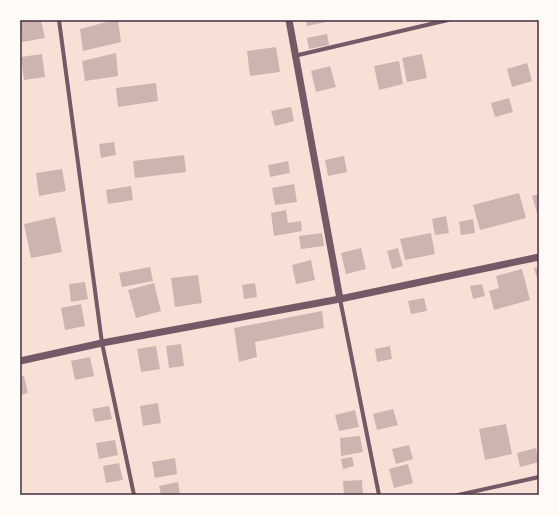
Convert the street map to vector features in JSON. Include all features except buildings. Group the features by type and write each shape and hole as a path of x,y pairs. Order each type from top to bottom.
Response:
{"street":[{"path":"59,20 102,343 134,495"},
{"path":"288,20 340,299 379,495"},
{"path":"294,56 448,20"},
{"path":"20,360 102,343 340,299 539,257"},
{"path":"458,495 539,477"}]}
